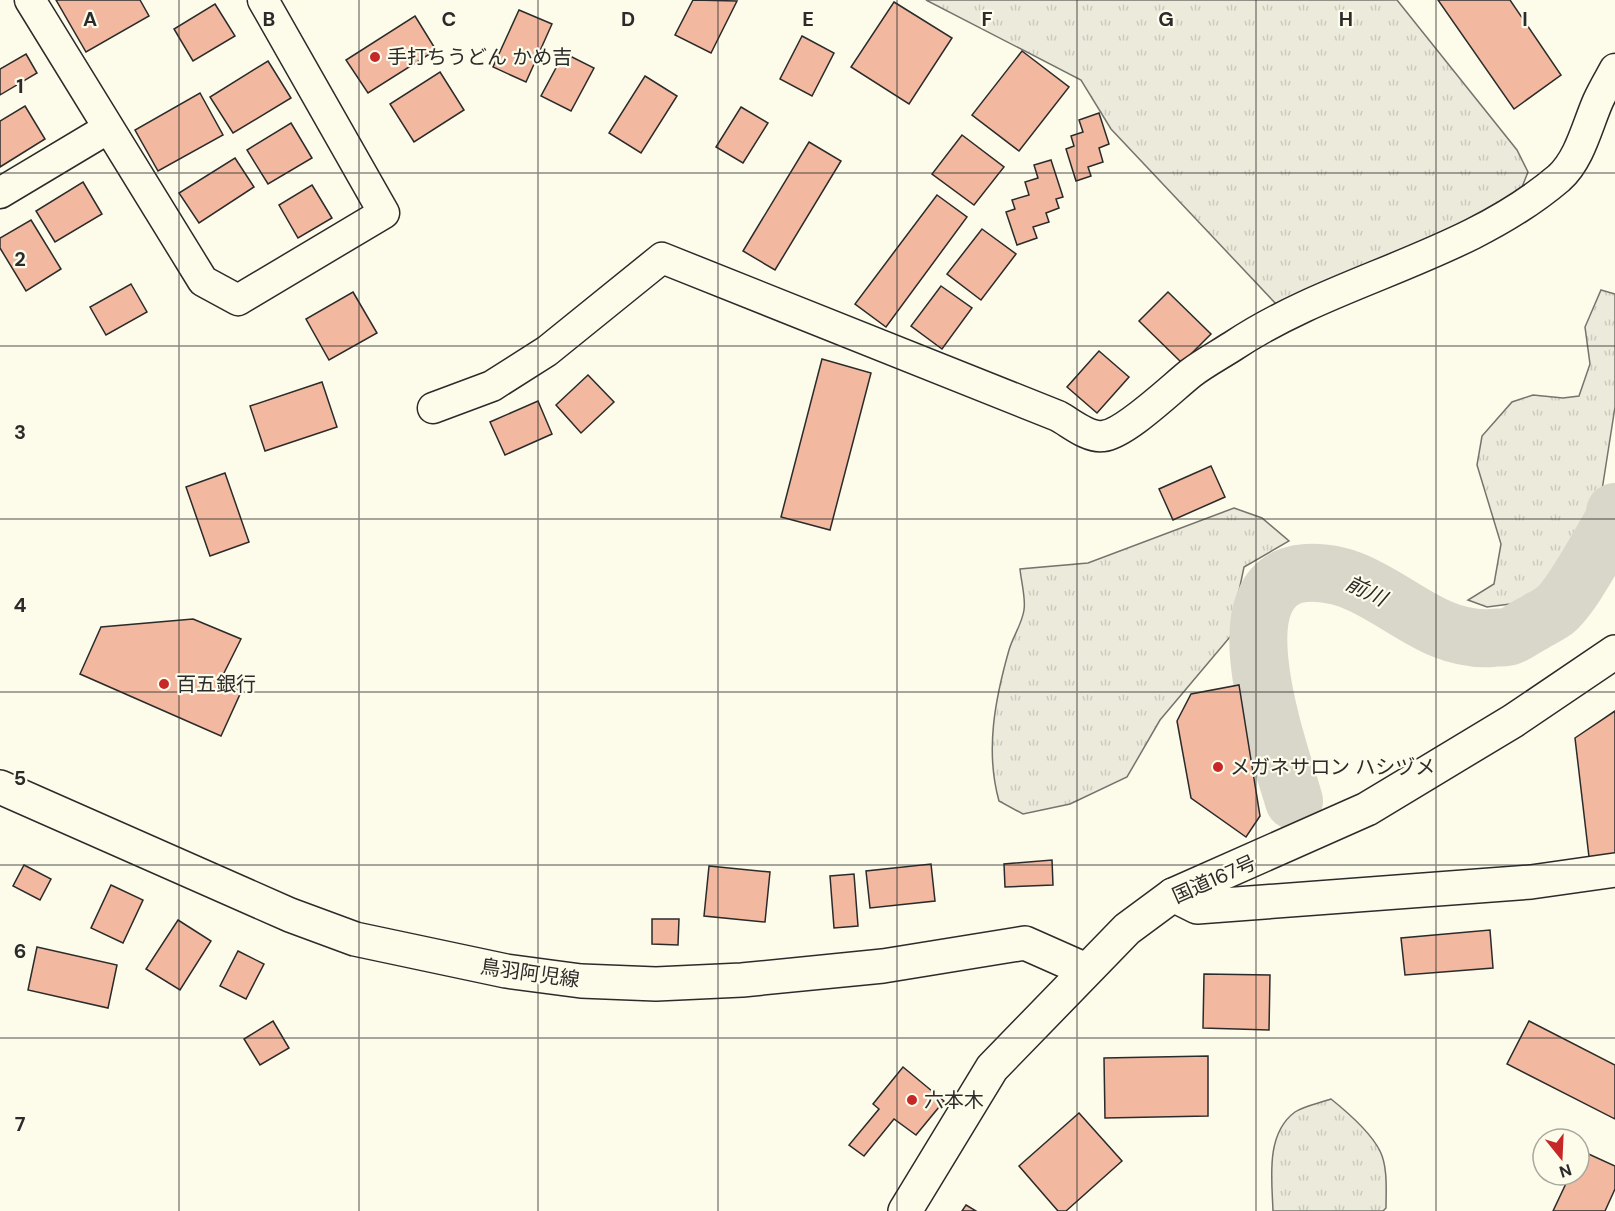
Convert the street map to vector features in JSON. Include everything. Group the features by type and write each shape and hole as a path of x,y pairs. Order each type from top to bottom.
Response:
{"main road":[{"name":"国道167号","path":"905,1211 992,1068 1127,929 1173,895 1367,809 1513,721 1615,652"},
{"name":"鳥羽阿児線","path":"0,787 290,915 344,935 506,971 592,981 656,984 742,980 883,966 1025,943 1086,970"},
{"path":"1173,895 1197,907 1532,882 1615,870"}],"street":[{"path":"30,0 107,129 203,281 238,300 384,213 262,0"},
{"path":"433,408 492,386 547,351 662,258 1058,416 1085,432 1102,436 1120,430 1192,373 1251,333 1330,296 1442,250 1493,224 1561,177 1579,149 1598,101 1615,69"},
{"path":"0,193 107,129"}],"green space":[{"path":"926,0 1397,0 1517,150 1528,172 1520,192 1294,323 1111,129 1081,80"},
{"path":"1601,290 1615,294 1615,407 1602,490 1590,527 1568,561 1538,590 1518,603 1487,607 1468,600 1494,584 1501,544 1477,465 1482,436 1512,402 1533,395 1563,398 1579,396 1590,364 1585,327"},
{"path":"1234,508 1262,518 1289,541 1244,567 1235,610 1235,631 1160,720 1127,777 1070,804 1023,814 999,801 992,744 996,706 1004,669 1024,610 1020,569 1088,563"},
{"path":"1331,1099 1351,1116 1380,1151 1385,1172 1386,1208 1383,1211 1273,1211 1272,1158 1279,1132 1285,1121 1295,1112"}],"building":[{"path":"56,0 140,0 149,16 86,52"},
{"path":"693,0 737,1 711,53 675,35"},
{"path":"1438,0 1510,0 1561,75 1514,109"},
{"path":"894,2 952,38 909,104 851,67"},
{"path":"215,4 235,36 193,61 174,29"},
{"path":"519,10 552,24 526,82 493,67"},
{"path":"415,16 436,50 368,93 346,60"},
{"path":"802,36 834,53 812,96 780,79"},
{"path":"1022,51 1069,87 1019,151 972,115"},
{"path":"564,53 594,68 571,111 541,96"},
{"path":"26,54 37,73 0,95 0,69"},
{"path":"268,61 291,98 233,133 210,97"},
{"path":"440,72 464,110 414,142 390,104"},
{"path":"645,76 677,96 641,153 609,133"},
{"path":"200,93 223,135 158,171 135,130"},
{"path":"25,106 45,139 0,167 0,121"},
{"path":"741,107 768,123 743,163 716,147"},
{"path":"1099,113 1109,144 1099,148 1103,162 1088,167 1091,176 1076,181 1066,149 1074,146 1071,136 1083,132 1079,120"},
{"path":"291,123 312,158 268,184 247,150"},
{"path":"962,135 1004,167 974,205 932,174"},
{"path":"809,142 841,161 775,270 743,251"},
{"path":"235,158 254,187 199,223 179,193"},
{"path":"1051,160 1063,197 1056,199 1059,208 1046,213 1049,222 1033,227 1037,238 1017,245 1006,212 1015,209 1012,200 1029,195 1025,182 1038,178 1034,165"},
{"path":"83,182 102,214 55,242 36,211"},
{"path":"312,185 332,218 298,238 279,205"},
{"path":"937,195 967,217 886,327 855,304"},
{"path":"31,220 61,269 26,291 0,248 0,238"},
{"path":"982,229 1016,254 981,300 947,274"},
{"path":"131,284 147,312 106,335 90,307"},
{"path":"941,286 972,308 942,349 911,326"},
{"path":"353,292 377,333 329,360 306,319"},
{"path":"1168,292 1211,334 1182,363 1139,321"},
{"path":"1099,351 1129,377 1097,413 1067,387"},
{"path":"822,359 871,373 830,530 781,517"},
{"path":"588,375 614,402 581,433 556,405"},
{"path":"322,382 337,427 265,451 250,406"},
{"path":"538,401 552,434 505,455 490,422"},
{"path":"1211,466 1225,497 1173,520 1159,489"},
{"path":"225,473 249,542 210,556 186,487"},
{"path":"193,619 241,639 220,681 241,692 221,736 80,674 101,627"},
{"path":"1239,685 1260,816 1246,837 1191,798 1177,721 1191,694"},
{"path":"1615,711 1615,854 1589,857 1575,738"},
{"path":"1052,860 1053,885 1005,887 1004,864"},
{"path":"931,864 935,901 870,908 866,871"},
{"path":"24,865 51,879 40,900 13,886"},
{"path":"709,866 770,872 765,922 704,916"},
{"path":"854,874 858,926 834,928 830,876"},
{"path":"111,885 143,900 123,943 91,928"},
{"path":"652,919 679,919 678,945 652,944"},
{"path":"178,920 211,941 180,990 146,969"},
{"path":"1490,930 1493,968 1405,975 1401,938"},
{"path":"37,947 117,965 108,1008 28,990"},
{"path":"238,951 264,964 246,999 220,986"},
{"path":"1204,974 1270,975 1269,1030 1203,1028"},
{"path":"273,1021 289,1048 260,1065 244,1039"},
{"path":"1529,1021 1615,1065 1615,1119 1507,1064"},
{"path":"1208,1056 1208,1116 1105,1118 1104,1058"},
{"path":"903,1067 944,1101 916,1135 894,1119 864,1156 849,1145 879,1109 873,1104"},
{"path":"1079,1113 1122,1161 1066,1211 1058,1211 1019,1166"},
{"path":"1591,1155 1615,1166 1615,1189 1605,1211 1553,1211 1564,1187 1591,1187"},
{"path":"966,1205 976,1211 962,1211"}],"waterway":[{"name":"前川","path":"1294,801 1268,712 1261,675 1258,639 1262,609 1275,586 1304,573 1339,576 1369,588 1419,618 1453,633 1472,637 1508,637 1548,615 1561,604 1614,520 1615,512"}],"place":[{"name":"手打ちうどん かめ吉","path":"375,57"},
{"name":"百五銀行","path":"164,684"},
{"name":"メガネサロン ハシヅメ","path":"1218,767"},
{"name":"六本木","path":"912,1100"}]}
